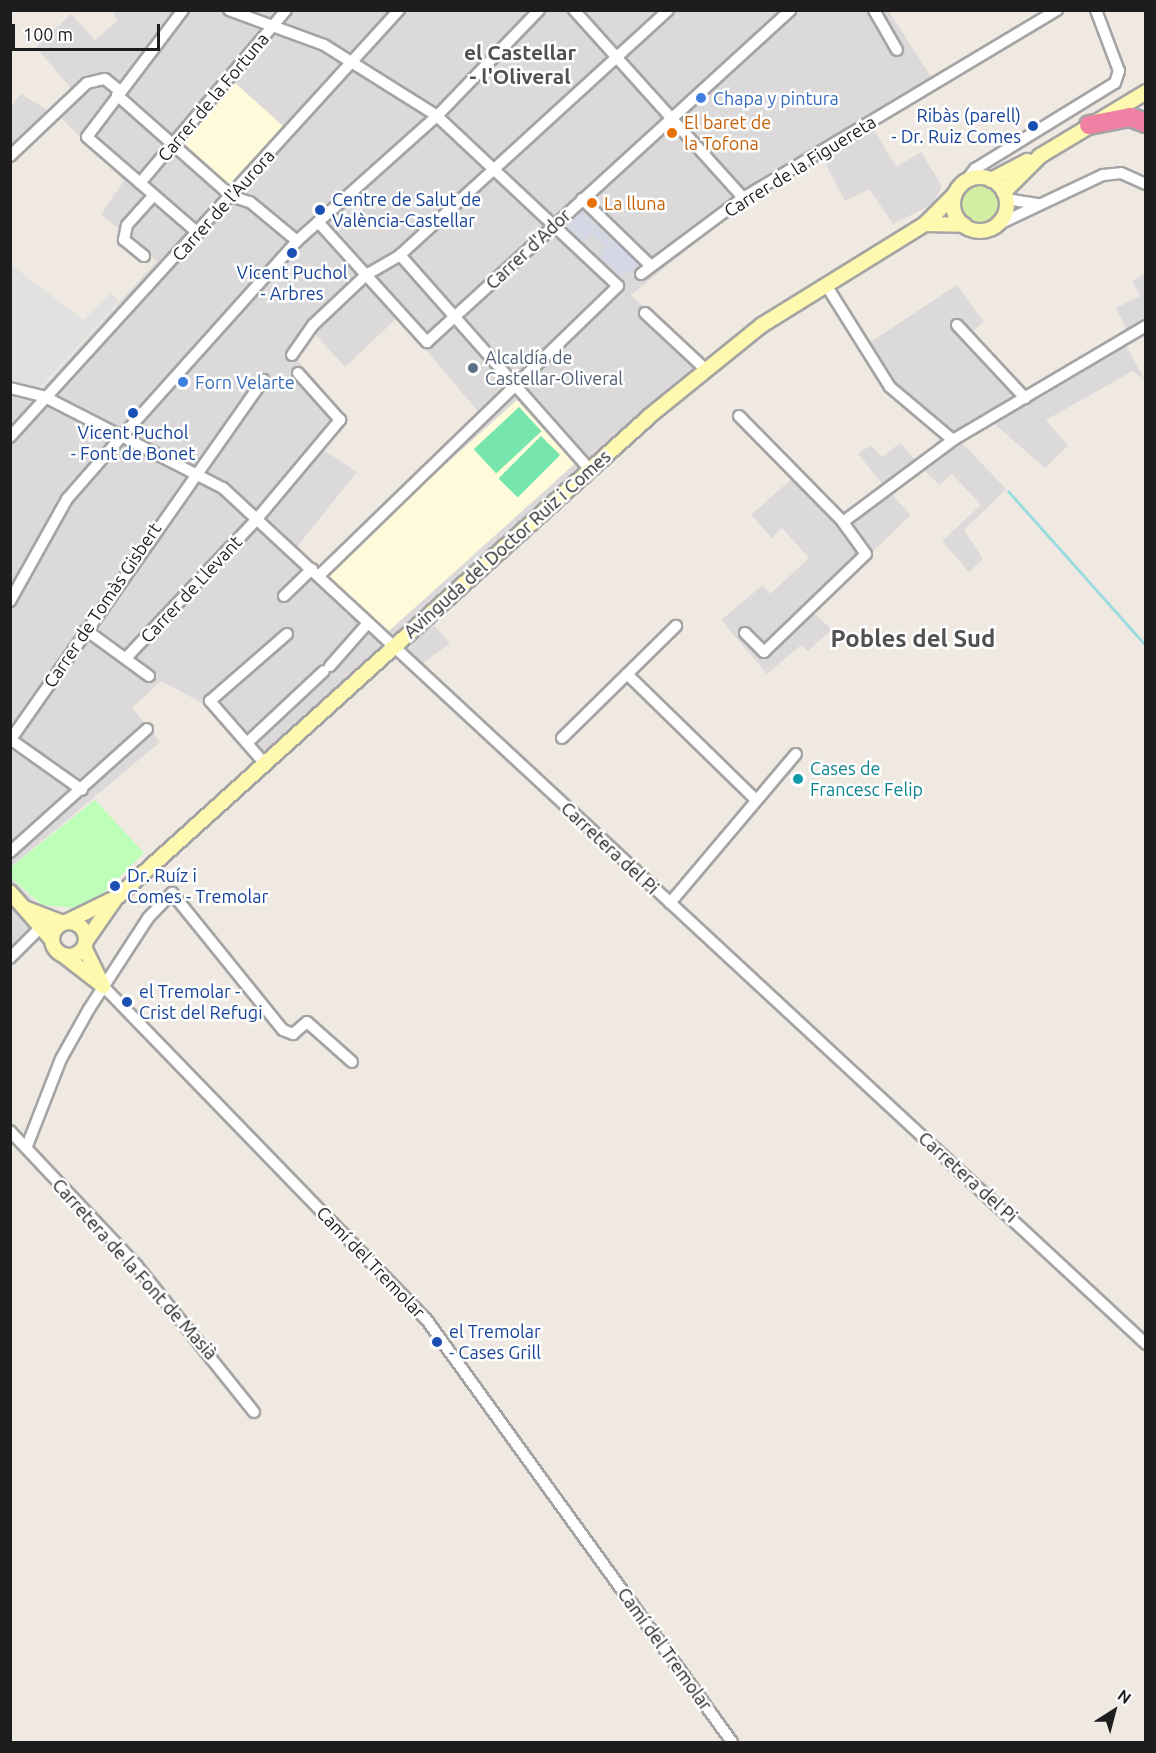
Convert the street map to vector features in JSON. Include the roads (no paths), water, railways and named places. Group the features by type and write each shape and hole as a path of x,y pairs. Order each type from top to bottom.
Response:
{"highway":[{"path":"1089,125 1130,117 1146,123"}],"street":[{"path":"183,10 118,93 87,137 198,233"},
{"path":"229,10 271,28 324,45 437,116 496,168 618,286 523,377 517,390 315,573 284,596"},
{"name":"Carrer de la Fortuna","path":"140,183 286,10"},
{"name":"Carrer de l'Aurora","path":"10,437 353,64 399,10"},
{"path":"10,601 67,499 123,435 297,242 437,116 539,10"},
{"path":"574,10 743,198"},
{"path":"292,355 313,325 366,274 400,255 668,10"},
{"name":"Carrer d'Ador","path":"366,274 427,342 790,10"},
{"path":"874,10 897,50"},
{"name":"Carrer de la Figuereta","path":"641,274 743,198 1057,10"},
{"path":"964,225 956,214 960,189 1016,143 1109,88 1118,77 1096,10"},
{"path":"10,156 87,83 105,80 231,196 264,214 297,242"},
{"path":"960,189 991,179 1025,161 1040,156 1146,92"},
{"path":"1016,143 1012,153 1025,161"},
{"path":"991,179 1016,143"},
{"path":"998,225 1005,195 1040,156"},
{"path":"925,224 964,225 977,230 998,225 1103,175 1121,173 1146,184"},
{"path":"991,179 1005,195 1043,204"},
{"name":"Avinguda del Doctor Ruiz i Comes","path":"85,944 116,897 589,469 705,369 826,285 925,224 960,189"},
{"path":"144,256 124,240 127,225 154,195"},
{"path":"582,199 651,266"},
{"path":"319,223 366,274"},
{"path":"400,255 589,469"},
{"path":"826,285 890,387 953,440"},
{"path":"645,314 705,369"},
{"path":"957,325 1025,398"},
{"path":"843,522 953,440 1146,326"},
{"name":"Carrer de Llevant","path":"126,658 256,520 340,420 298,373"},
{"name":"Carrer de Tomàs Gisbert","path":"10,739 194,472 263,380"},
{"name":"Carretera del Pi","path":"10,388 45,397 223,488 1146,1344"},
{"path":"739,416 843,522 866,554 764,652 745,633"},
{"path":"247,743 327,669 368,623"},
{"path":"562,738 676,626"},
{"path":"86,630 149,676"},
{"path":"265,764 210,701 287,634"},
{"path":"627,674 756,800"},
{"path":"10,852 82,790 147,729"},
{"path":"10,739 82,790"},
{"path":"669,903 796,754"},
{"path":"10,891 25,908 51,925"},
{"path":"27,1146 61,1059 103,986 148,918 172,893 283,1030 293,1034 307,1022 352,1062"},
{"name":"Avinguda del Doctor Ruiz i Comes","path":"10,958 51,925 116,897"},
{"path":"51,925 52,940"},
{"path":"51,925 52,940"},
{"name":"Camí del Tremolar","path":"51,925 83,929 85,944 103,986"},
{"name":"Camí del Tremolar","path":"52,940 63,955 103,986 426,1319 732,1743"},
{"path":"63,955 75,955 85,944"},
{"name":"Carretera de la Font de Masià","path":"10,1131 27,1146 137,1266 254,1412"}],"waterway":[{"path":"1008,491 1146,646"}],"place":[{"name":"Chapa y pintura","path":"701,98"},
{"name":"Ribàs (parell) - Dr. Ruiz Comes","path":"1033,126"},
{"name":"El baret de la Tofona","path":"672,133"},
{"name":"La lluna","path":"592,203"},
{"name":"Centre de Salut de València-Castellar","path":"320,210"},
{"name":"Vicent Puchol - Arbres","path":"292,253"},
{"name":"Alcaldía de Castellar-Oliveral","path":"473,368"},
{"name":"Forn Velarte","path":"183,382"},
{"name":"Vicent Puchol - Font de Bonet","path":"133,413"},
{"name":"Cases de Francesc Felip","path":"798,779"},
{"name":"Dr. Ruíz i Comes - Tremolar","path":"115,886"},
{"name":"el Tremolar - Crist del Refugi","path":"127,1002"},
{"name":"el Tremolar - Cases Grill","path":"437,1342"}],"district":[{"name":"el Castellar - l'Oliveral","path":"520,64"},
{"name":"Pobles del Sud","path":"913,639"}]}
